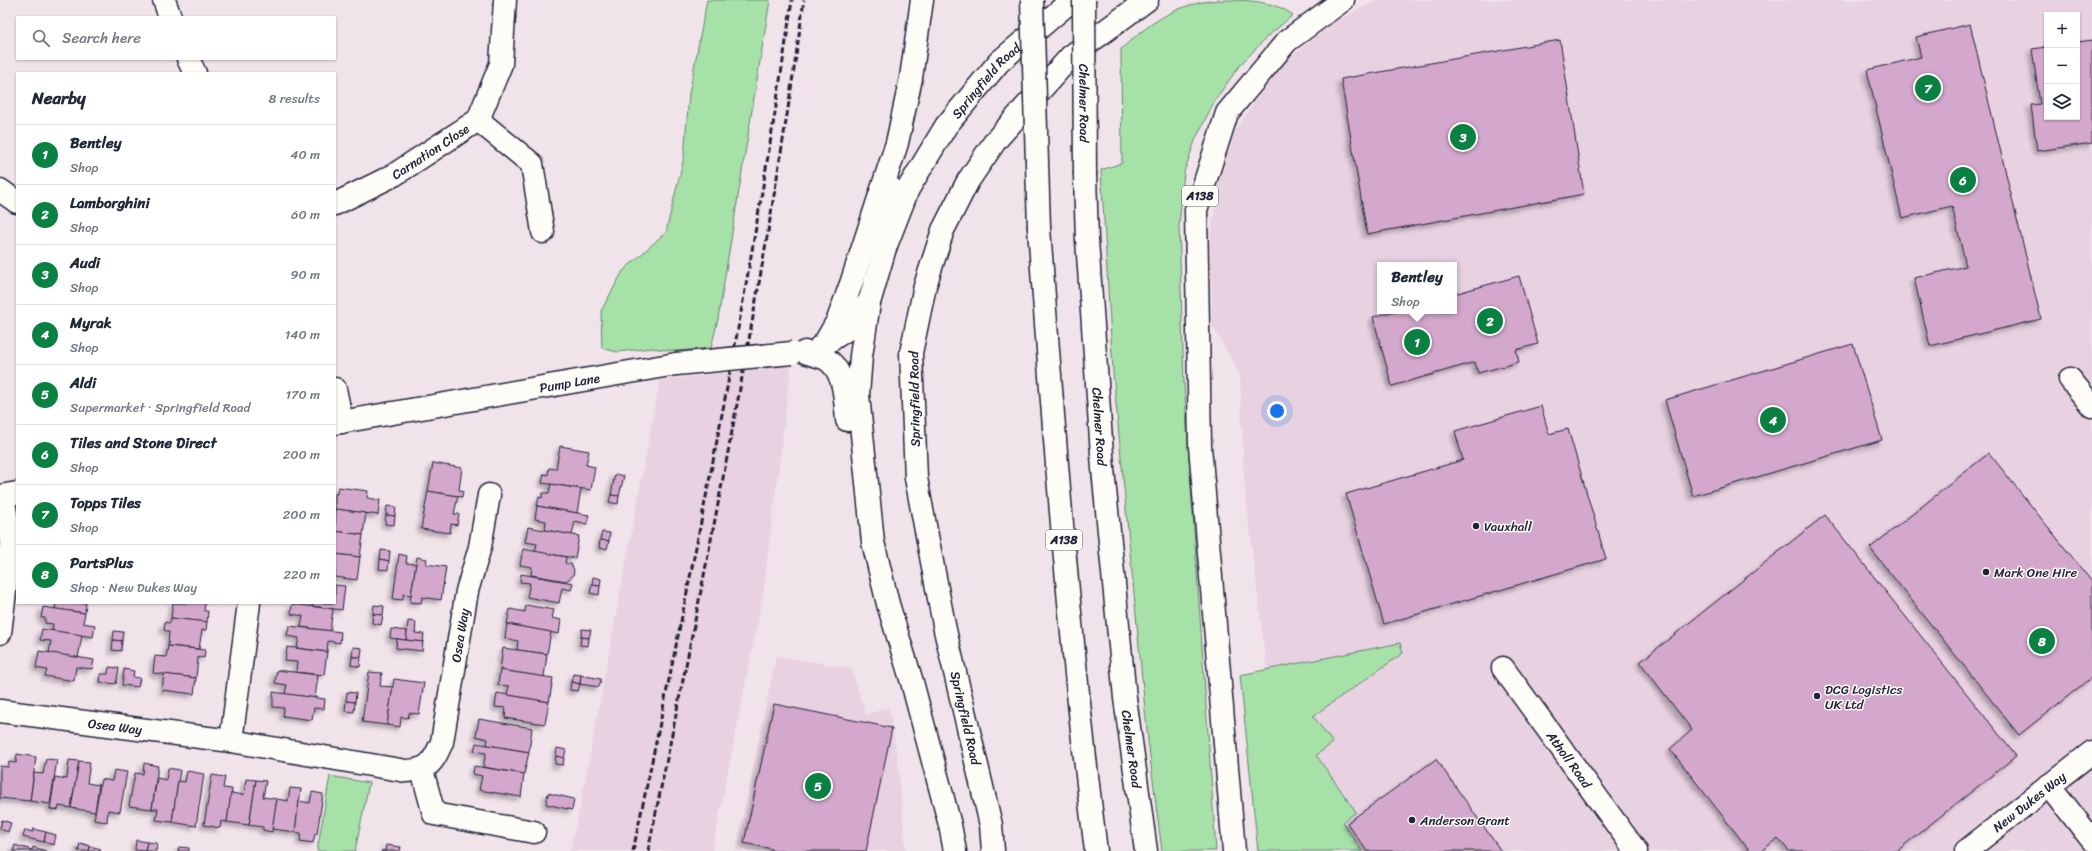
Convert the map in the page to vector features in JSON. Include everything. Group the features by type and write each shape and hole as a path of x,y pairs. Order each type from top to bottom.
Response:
{"main road":[{"path":"164,0 170,16"},
{"name":"Carnation Close","path":"336,204 394,175 478,120 501,64 505,0"},
{"path":"807,350 838,320 852,281 896,142 910,78 922,0"},
{"name":"A138","path":"1032,0 1039,228 1051,395 1078,708 1096,851"},
{"name":"Springfield Road","path":"955,851 950,825 912,682 888,604 872,532 858,396 860,356 868,303 885,248 908,189 946,126 999,62 1072,0"},
{"name":"Chelmer Road","path":"1084,0 1087,240 1103,469 1125,698 1146,851"},
{"name":"Springfield Road","path":"993,851 991,825 945,630 916,478 911,353 924,286 943,230 968,181 992,146 1071,56 1147,0"},
{"name":"A138","path":"1234,851 1200,446 1196,210 1227,113 1287,41 1343,0"},
{"path":"188,60 194,72"},
{"path":"478,120 532,164 543,232"},
{"path":"885,248 896,142"},
{"path":"0,190 16,201"},
{"name":"Pump Lane","path":"339,422 676,364 807,350 846,330 868,303"},
{"name":"Pump Lane","path":"807,350 826,359 837,368 844,393 853,473 872,532"},
{"path":"2070,379 2092,406"},
{"path":"336,397 339,422"},
{"path":"0,633 11,542 6,495"},
{"name":"Osea Way","path":"0,711 231,741 406,771 422,770 435,758 442,742 467,591 480,547 489,496"},
{"path":"231,741 249,604"},
{"name":"Atholl Road","path":"1503,668 1636,851"},
{"name":"New Dukes Way","path":"1966,851 2092,752"},
{"path":"422,770 434,814 534,832"},
{"path":"2049,785 2092,840"}],"shaded area":[{"path":"1377,0 2092,0 2092,851 1362,851 1343,822 1356,812 1316,755 1313,716 1403,652 1399,643 1267,671 1244,481 1240,374 1212,325 1210,241 1218,186 1235,131 1276,70 1329,25"},
{"path":"791,366 763,595 712,851 570,851 580,808 660,380"},
{"path":"776,656 851,668 866,715 889,707 898,763 906,851 736,851"}],"green space":[{"path":"707,0 770,0 718,319 711,348 676,351 651,348 617,352 602,348 601,311 623,271 666,232 684,157 689,94"},
{"path":"1219,0 1258,2 1276,6 1293,15 1267,37 1240,65 1215,100 1196,138 1184,172 1179,226 1184,383 1216,851 1162,851 1148,741 1113,372 1101,170 1122,163 1121,49 1154,22 1177,10 1190,5"},
{"path":"1400,643 1403,653 1313,716 1333,743 1316,755 1356,812 1343,822 1362,851 1258,851 1240,675"},
{"path":"330,776 369,783 355,851 317,851"}],"building":[{"path":"1970,24 2041,319 1930,346 1914,278 1966,266 1952,206 1902,218 1867,70 1921,57 1916,37"},
{"path":"1560,40 1584,194 1367,234 1341,79"},
{"path":"2092,40 2092,143 2037,151 2031,105 2040,104 2032,49 2044,47 2044,120 2080,120 2080,42"},
{"path":"1519,276 1538,344 1516,350 1519,362 1478,373 1475,362 1392,386 1373,317 1384,314 1457,314 1457,293"},
{"path":"1853,344 1882,440 1693,496 1665,400"},
{"name":"Vauxhall","path":"1541,406 1549,434 1568,429 1606,559 1384,624 1346,494 1463,460 1455,431"},
{"path":"560,446 589,451 586,465 595,467 591,490 542,483 544,474 548,475 549,468 556,469"},
{"path":"1989,453 2092,582 2092,677 2019,735 1870,548"},
{"path":"433,463 462,468 459,490 463,491 462,497 428,491"},
{"path":"615,474 624,476 619,496 611,495"},
{"path":"551,484 581,489 577,513 537,506 539,497 542,498 543,493 549,493"},
{"path":"338,487 368,491 367,498 380,500 378,515 336,509"},
{"path":"428,491 458,496 454,514 459,514 457,525 451,524 450,533 421,529"},
{"path":"611,495 619,496 618,504 609,502"},
{"path":"387,506 396,507 395,516 386,515"},
{"path":"537,506 589,515 587,524 575,521 572,535 545,530 546,521 535,519"},
{"path":"336,509 366,513 363,535 336,531"},
{"path":"386,515 395,516 394,525 385,524"},
{"name":"DCG Logistics UK Ltd","path":"1825,515 2016,756 1897,851 1789,851 1778,838 1761,851 1750,851 1670,749 1692,730 1640,662"},
{"path":"528,527 579,536 575,558 535,552 537,544 525,542"},
{"path":"336,531 363,535 360,557 336,554"},
{"path":"602,532 610,533 609,541 600,540"},
{"path":"600,540 609,541 607,549 599,548"},
{"path":"523,549 566,557 565,563 571,564 574,570 573,576 566,581 531,575 532,567 520,565"},
{"path":"381,550 390,551 389,561 380,559"},
{"path":"336,554 360,557 357,580 336,577"},
{"path":"399,554 407,556 406,563 416,564 411,595 403,594 403,600 393,599"},
{"path":"417,557 427,559 426,564 446,567 441,600 422,597 421,603 410,602"},
{"path":"380,559 389,561 388,570 379,569"},
{"path":"521,574 573,583 571,590 562,588 559,603 527,597 530,583 520,582"},
{"path":"593,577 601,579 600,586 592,585"},
{"path":"336,585 345,586 342,610 312,606 312,604 336,604"},
{"path":"592,585 600,586 599,595 590,593"},
{"path":"56,604 86,604 85,613 55,609"},
{"path":"173,604 205,604 204,611 208,611 207,622 171,618"},
{"path":"292,604 333,609 330,631 301,627 303,616 291,614"},
{"path":"374,605 384,606 383,615 373,614"},
{"path":"526,605 554,610 552,618 561,620 559,634 507,624 510,609 525,612"},
{"path":"43,607 85,613 83,623 95,625 93,637 52,631 53,624 45,623 45,618 41,618"},
{"path":"373,614 383,615 381,625 372,623"},
{"path":"171,618 207,622 206,630 202,630 199,649 168,646 169,632 164,630 165,622 170,623"},
{"path":"408,621 416,622 415,633 424,634 423,642 406,640"},
{"path":"507,624 551,632 547,654 517,650 518,641 505,638"},
{"path":"289,626 341,632 340,643 328,641 327,652 297,648 299,638 287,636"},
{"path":"42,629 82,635 78,658 49,653 51,641 40,640"},
{"path":"391,629 407,631 406,640 390,638"},
{"path":"582,629 591,630 589,638 581,637"},
{"path":"114,631 123,632 122,641 113,640"},
{"path":"581,637 589,638 588,646 580,645"},
{"path":"397,639 423,642 422,651 396,648"},
{"path":"113,640 122,641 121,651 112,650"},
{"path":"168,646 205,650 204,658 198,657 196,678 153,673 155,656 166,657"},
{"path":"287,647 327,652 324,675 296,672 297,662 285,661"},
{"path":"353,647 362,648 361,657 352,657"},
{"path":"503,648 547,654 544,677 500,670"},
{"path":"39,651 94,660 92,669 76,667 74,681 45,676 47,670 36,668"},
{"path":"352,657 361,657 360,667 351,665"},
{"path":"109,667 119,668 116,684 100,682 101,674 108,674"},
{"path":"124,669 134,671 133,677 140,678 138,687 122,685"},
{"path":"277,670 318,675 315,698 285,694 287,685 275,683"},
{"path":"500,670 553,678 549,702 507,695 509,686 498,685"},
{"path":"369,672 382,673 380,686 393,687 387,725 362,722"},
{"path":"164,674 196,678 194,694 162,690"},
{"path":"573,674 581,675 580,684 571,682"},
{"path":"581,675 601,679 599,687 580,684"},
{"path":"394,679 424,683 419,714 409,713 408,718 401,717 400,727 387,725"},
{"path":"571,682 580,684 578,691 570,690"},
{"path":"273,692 325,699 324,709 314,708 312,720 283,716 284,708 273,707"},
{"path":"347,692 356,693 355,702 346,701"},
{"path":"497,693 549,702 545,724 505,718 506,708 495,707"},
{"path":"346,701 355,702 354,712 345,711"},
{"path":"774,704 892,728 866,851 772,851 772,849 744,843"},
{"path":"479,719 532,728 529,752 487,745 488,739 476,736"},
{"path":"476,743 529,752 524,774 483,767 486,753 474,751"},
{"path":"557,748 566,750 564,758 556,756"},
{"path":"17,754 36,757 30,801 0,798 0,766 8,767 9,762 16,763"},
{"path":"556,756 564,758 563,765 555,764"},
{"path":"46,759 57,760 50,804 30,801 34,773 43,774"},
{"path":"1436,759 1501,851 1367,851 1347,823"},
{"path":"69,760 79,761 71,808 59,806 58,810 50,809 55,777 67,779"},
{"path":"79,761 90,762 87,783 99,785 95,812 71,808"},
{"path":"144,763 158,766 152,809 129,806 135,773 143,774"},
{"path":"474,766 524,774 521,797 479,790 482,776 473,774"},
{"path":"168,768 180,770 172,822 156,820 158,809 152,809 157,778 166,780"},
{"path":"114,770 127,772 120,812 108,810 107,822 94,820 101,779 112,781"},
{"path":"187,771 204,774 196,826 172,822 178,781 185,782"},
{"path":"212,775 225,777 223,788 232,789 227,822 221,821 220,828 204,825"},
{"path":"246,779 256,780 249,825 227,822 231,793 244,795"},
{"path":"256,780 266,781 263,797 277,799 272,832 263,830 263,827 249,825"},
{"path":"290,788 301,789 295,832 272,829 277,799 288,801"},
{"path":"312,792 323,794 317,834 315,834 313,843 300,841 301,833 295,832 299,801 310,803"},
{"path":"548,793 574,799 572,810 546,804"},
{"path":"2,820 11,823 8,832 0,829"},
{"path":"33,829 46,832 44,842 23,837 25,830 33,832"},
{"path":"46,832 56,835 54,845 44,842"},
{"path":"136,840 147,842 145,851 135,850"},
{"path":"147,842 157,843 156,851 145,851"},
{"path":"80,843 90,846 89,851 78,851"},
{"path":"15,845 32,850 33,847 47,851 13,851"},
{"path":"386,845 401,847 400,851 385,851"},
{"path":"90,846 101,849 100,851 89,851"},
{"path":"179,847 189,848 189,851 178,851"}],"railway":[{"path":"633,851 720,427 758,214 792,0"},
{"path":"648,851 733,427 771,214 804,0"}],"place":[{"name":"Topps Tiles","path":"1928,88"},
{"name":"Audi","path":"1463,137"},
{"name":"Tiles and Stone Direct","path":"1963,180"},
{"name":"Lamborghini","path":"1490,321"},
{"name":"Bentley","path":"1417,342"},
{"name":"Myrak","path":"1773,420"},
{"name":"Vauxhall","path":"1476,526"},
{"name":"Mark One Hire","path":"1986,572"},
{"name":"PartsPlus","path":"2042,641"},
{"name":"DCG Logistics UK Ltd","path":"1817,696"},
{"name":"Aldi","path":"818,786"},
{"name":"Anderson Grant","path":"1412,820"}]}
